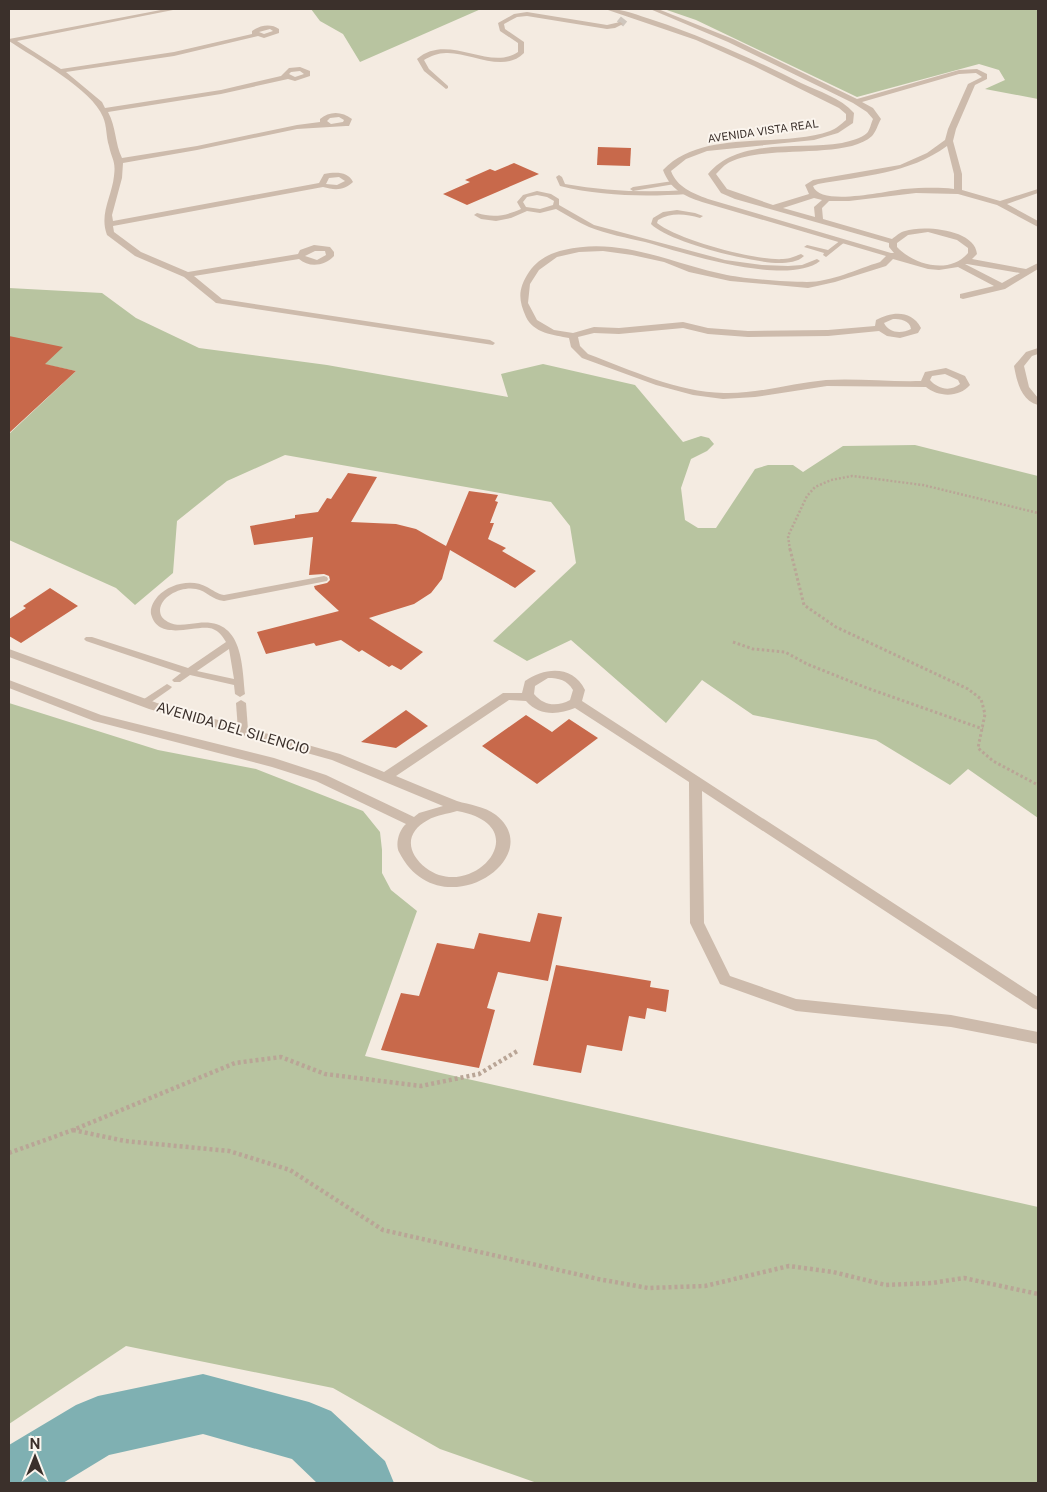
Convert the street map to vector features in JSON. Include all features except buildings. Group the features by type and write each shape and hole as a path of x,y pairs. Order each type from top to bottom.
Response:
{"street":[{"path":"175,9 11,40 61,71 99,104 104,111 119,161 118,178 108,215 110,233 138,254 186,275 220,301 490,343"},
{"name":"AVENIDA VISTA REAL","path":"608,9 630,14 713,44 842,106 850,113 850,121 844,129 810,138 716,148 681,158 667,170 668,178 673,182"},
{"name":"AVENIDA VISTA REAL","path":"653,9 729,39 856,101 870,110 877,119 876,127 871,135 860,141 844,145 739,155 717,165 712,174 724,190 738,197 893,242"},
{"path":"446,87 426,70 420,59 437,52 448,51 495,59 516,58 521,53 521,42 502,30 501,23 516,15 541,15 607,27 621,23 630,14"},
{"path":"61,71 174,54 255,34"},
{"path":"713,44 729,39"},
{"path":"751,61 766,57"},
{"path":"856,101 959,72 977,72 985,75 985,78 972,84 952,129 949,141 958,174 958,192"},
{"path":"104,111 221,92 286,77"},
{"path":"119,161 197,148 297,127 325,124"},
{"path":"772,141 786,150"},
{"path":"949,141 924,159 902,167 816,182 809,185 810,190 814,195 826,199 844,200 913,191 958,192 1000,203 1038,225"},
{"path":"673,182 677,187 687,192 721,205 904,258 925,266 948,266 962,263 1028,272"},
{"path":"109,224 323,185"},
{"path":"1000,203 1038,190"},
{"path":"771,207 786,206 814,195"},
{"path":"819,220 818,207 826,199"},
{"path":"904,258 893,247 893,242 906,233 916,231 946,233 962,239 969,245 972,251 971,256 962,263"},
{"path":"880,328 828,333 748,334 708,331 683,325 619,332 594,330 573,336 551,332 533,322 524,303 526,284 536,268 554,255 579,249 603,248 632,252 667,260 692,270 730,278 808,285 883,264 892,255"},
{"path":"864,270 877,251"},
{"path":"186,275 301,256"},
{"path":"962,263 1002,287"},
{"path":"963,296 1002,287 1038,266"},
{"path":"573,336 576,347 585,356 659,383 692,392 723,396 755,394 827,383 927,384"},
{"path":"1038,351 1029,354 1019,366 1022,384 1032,398 1038,402"},
{"name":"AVENIDA DEL SILENCIO","path":"9,653 144,703 336,757 387,776 457,806 476,810 491,818 501,830 504,845 500,860 488,872 470,880 450,882 431,879 415,870 405,857 403,842 413,822 438,809 457,806"},
{"path":"548,674 565,676 577,684 580,690 575,702 561,709 537,705 529,697 527,690 534,680 548,674"},
{"name":"AVENIDA DEL SILENCIO","path":"9,684 98,718 274,763 321,778 413,822"},
{"path":"387,776 507,696 529,697"},
{"path":"575,702 1038,1004"},
{"path":"695,780 697,923 725,980 796,1005 951,1021 1038,1038"}],"lane":[{"path":"559,177 562,185 586,190 657,195 687,192"},
{"path":"622,192 673,182"},
{"path":"652,186 652,192 657,195"},
{"path":"537,193 549,195 557,200 556,206 547,210 534,211 523,208 520,202 525,196 537,193"},
{"path":"556,206 592,226 724,262 803,267 817,261"},
{"path":"477,215 492,220 506,218 527,209"},
{"path":"700,216 666,212 655,219 654,224 657,229 729,251 763,264 788,261 801,256"},
{"path":"811,231 807,248 828,254 844,241"},
{"path":"724,262 729,251"},
{"path":"243,730 238,669 232,642 218,627 211,624 182,628 164,624 155,612 156,605 167,592 187,586 197,586 213,597 224,598 324,579"},
{"path":"89,639 189,672 239,683"},
{"path":"177,680 232,642"},
{"path":"144,703 167,687"}],"path":[{"path":"1038,513 923,485 852,476 831,480 815,487 807,496 797,514 788,536 792,563 804,605 836,627 968,689 981,699 985,714 978,748 993,761 1038,785"},
{"path":"734,642 753,649 785,652 807,664 850,681 983,729"},
{"path":"9,1153 73,1130 235,1063 281,1057 325,1074 422,1086 478,1074 519,1050"},
{"path":"73,1130 125,1141 229,1151 290,1170 383,1230 589,1277 648,1288 705,1286 788,1266 834,1272 886,1285 932,1283 964,1278 1038,1294"}],"green space":[{"path":"311,9 481,9 360,62 343,34 320,21"},
{"path":"664,9 1038,9 1038,99 985,89 1005,80 999,70 979,64 857,97 696,20"},
{"path":"9,288 102,293 136,318 199,348 327,365 508,397 501,374 543,364 635,385 683,442 701,436 709,438 714,444 707,451 691,459 681,488 685,520 698,528 716,528 755,469 768,465 793,465 803,472 843,446 915,445 1038,476 1038,818 968,769 950,785 876,740 753,715 702,680 666,723 571,640 527,661 493,641 576,563 570,526 551,502 285,455 227,481 177,521 173,573 135,605 116,588 9,540 9,434 76,371 9,357"},
{"path":"9,703 158,750 256,769 363,811 380,832 382,873 391,890 417,911 365,1056 1038,1207 1038,1483 537,1483 440,1449 333,1388 126,1346 9,1424"}],"waterway":[{"path":"9,1480 98,1427 203,1404 309,1433 363,1483"}],"tunnel":[{"path":"620,24 624,19"}]}
